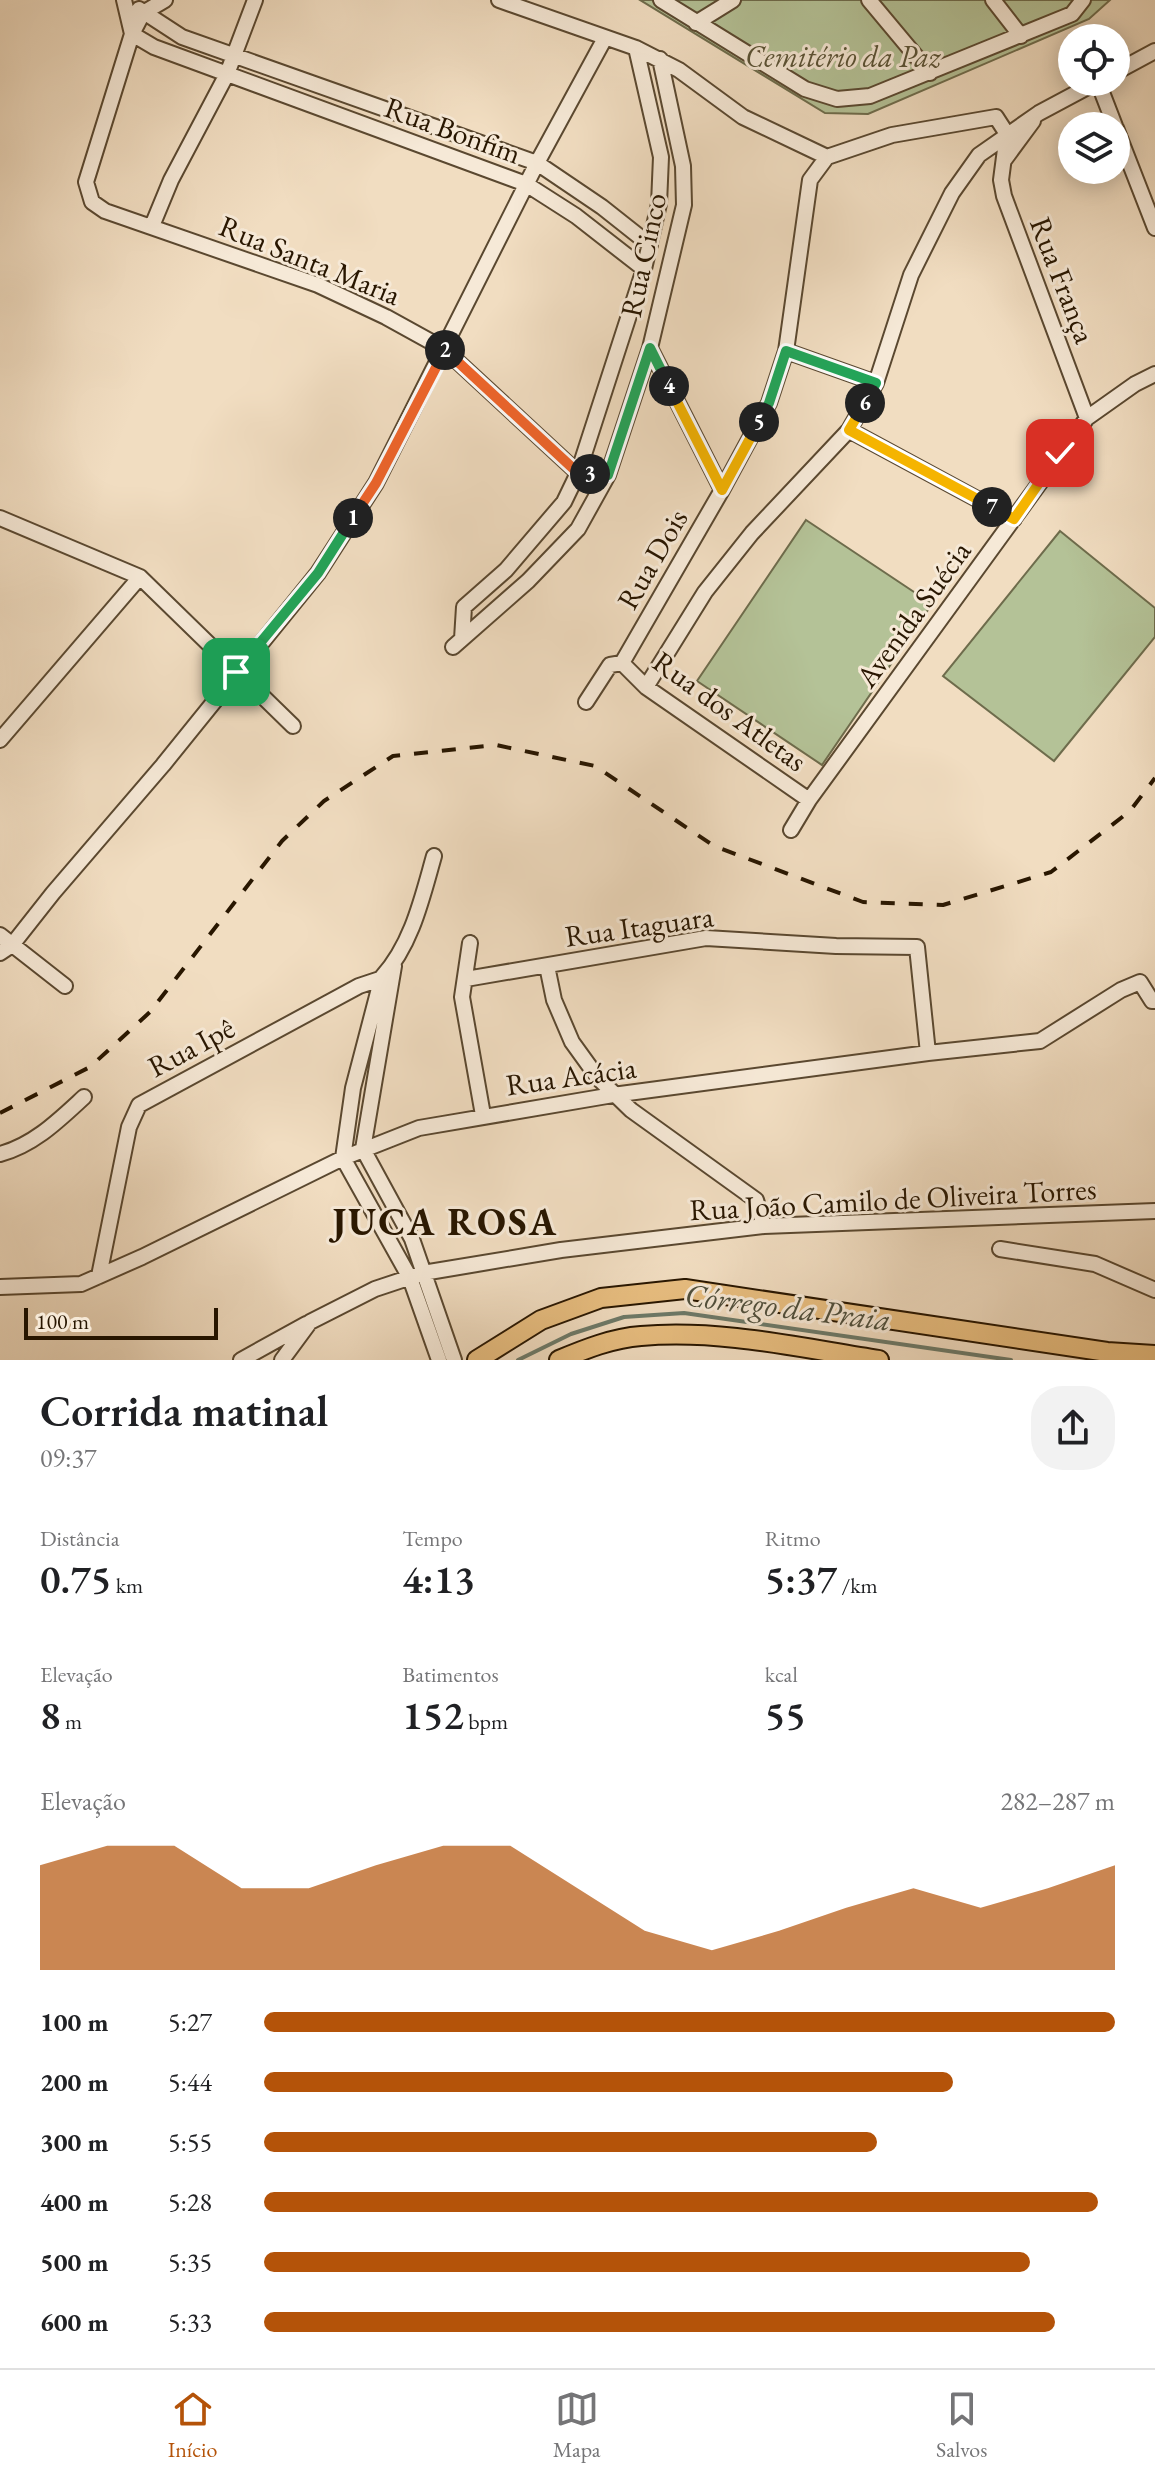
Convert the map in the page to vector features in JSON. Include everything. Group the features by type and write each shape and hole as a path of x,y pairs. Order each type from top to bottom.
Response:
{"main road":[{"path":"477,1360 541,1320 601,1298 685,1289 1107,1352 1155,1355"},
{"path":"559,1360 590,1354 639,1336 699,1334 873,1360"}],"street":[{"path":"124,0 132,34"},
{"name":"Rua Bonfim","path":"131,0 143,13 182,37 537,163 602,207 650,245"},
{"path":"132,34 143,13 165,0"},
{"path":"152,226 171,180 227,74 255,0"},
{"path":"499,0 660,59 743,117 827,157 892,135 996,117 1007,134"},
{"path":"696,23 733,0"},
{"path":"869,0 930,73"},
{"path":"993,0 1021,36"},
{"path":"664,1 805,89 837,99 870,96 930,73 1072,14 1083,0"},
{"name":"Rua Bonfim","path":"132,34 154,47 526,184 576,216 644,269"},
{"name":"Rua Santa Maria","path":"132,34 86,182 92,202 105,211 318,285 444,349 578,473"},
{"path":"6,949 212,706 236,672 318,573 376,483 526,184 605,38"},
{"name":"Rua Cinco","path":"636,48 661,157 659,204 644,269 578,473 564,502 516,559 464,607 458,643 528,581 578,529 608,475 650,348 684,205 683,166 660,59"},
{"path":"1130,64 1155,51"},
{"path":"646,687 705,592 752,533 849,430 876,383 911,275 952,193 979,155 1039,113 1071,96"},
{"path":"1004,159 1039,113"},
{"name":"Rua França","path":"1007,134 1001,180 1004,196 1087,418"},
{"name":"Rua Dois","path":"586,702 610,665 622,663 769,403 786,351 810,180 827,157"},
{"path":"1130,163 1155,228"},
{"path":"650,348 722,490"},
{"path":"786,351 876,383"},
{"name":"Avenida Suécia","path":"791,830 809,800 1087,418 1135,384 1155,374"},
{"path":"849,430 1014,519"},
{"path":"578,473 608,475"},
{"path":"0,518 140,577 293,726"},
{"path":"0,740 140,577"},
{"name":"Rua dos Atletas","path":"622,663 646,687 809,800"},
{"path":"434,856 418,912 390,972 353,1088 343,1158 417,1275 454,1360"},
{"path":"0,935 6,949 65,986"},
{"name":"Rua Itaguara","path":"466,979 706,938 836,946 917,947 928,1053"},
{"path":"470,943 462,997 483,1115"},
{"path":"547,966 554,1000 572,1042 613,1095 756,1200 764,1226"},
{"path":"390,972 363,1149 412,1239 417,1275 439,1360"},
{"name":"Rua Ipê","path":"99,1276 129,1127 139,1105 390,972"},
{"name":"Rua Acácia","path":"0,1287 81,1284 343,1158 419,1128 613,1095 1040,1041 1121,990 1140,982 1154,1004"},
{"path":"0,1154 15,1150 49,1129 84,1097"},
{"name":"Rua João Camilo de Oliveira Torres","path":"282,1360 310,1322 375,1289 417,1275 561,1250 764,1226 1155,1211"},
{"path":"1000,1249 1095,1264 1155,1290"},
{"path":"241,1360 310,1322"}],"green space":[{"name":"Cemitério da Paz","path":"640,0 1110,0 1089,19 1077,24 1058,24 1058,32 868,114 825,113"},
{"path":"806,520 932,604 822,765 697,681"},
{"path":"1060,531 1155,608 1155,637 1054,761 943,676"}],"waterway":[{"name":"Córrego da Praia","path":"518,1360 571,1334 624,1317 684,1313 1011,1360"}],"railway":[{"path":"0,1113 90,1067 150,1012 282,841 324,801 393,756 496,745 595,766 714,846 863,902 943,905 1051,872 1130,811 1155,778"}],"district":[{"name":"JUCA ROSA","path":"445,1221"}],"route":[{"path":"236,672 318,573 376,483 444,349 578,473 608,475 650,348 722,490 769,403 786,351 876,383 849,430 1014,519 1060,453"}]}
